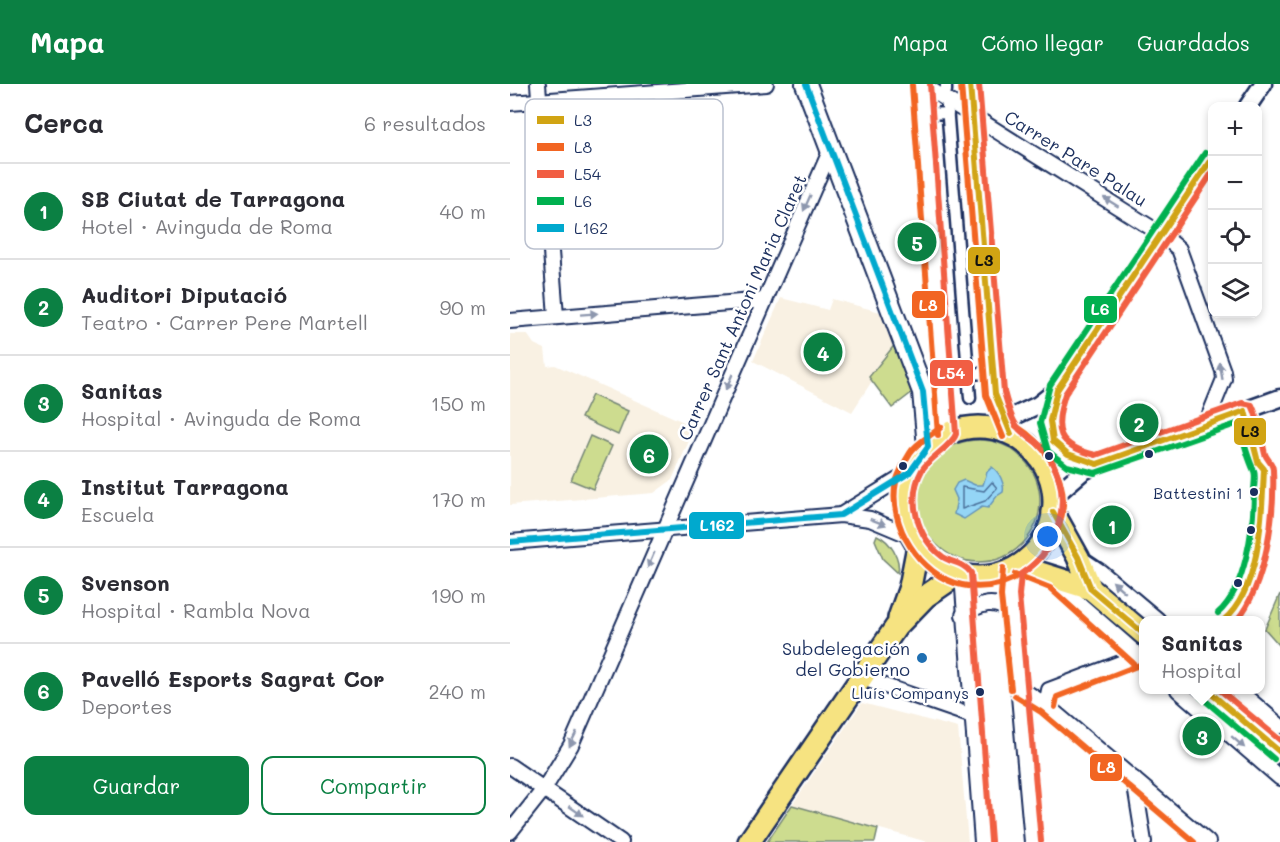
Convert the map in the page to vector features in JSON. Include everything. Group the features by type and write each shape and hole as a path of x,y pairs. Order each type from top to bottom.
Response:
{"main road":[{"path":"806,84 923,392 928,447"},
{"path":"970,84 994,387 1002,427"},
{"path":"1053,505 1042,543 1015,567 986,576 960,574 938,565 915,541 904,510 904,492 909,473 928,447 946,434 967,428 1002,427 1031,448 1041,461 1050,480 1053,505 1091,589"},
{"path":"896,627 910,587 915,541"},
{"path":"1015,567 1091,589 1139,631"},
{"path":"749,842 896,627 926,596 960,574"},
{"path":"1212,694 1280,752"}],"street":[{"path":"538,84 539,99"},
{"path":"566,99 766,84"},
{"path":"922,84 946,434"},
{"name":"Carrer Pare Palau","path":"922,84 1161,234 1179,249 1224,379 1205,426"},
{"path":"1251,102 1263,84"},
{"path":"510,103 525,102"},
{"path":"929,114 947,110 970,398"},
{"name":"Carrer Sant Antoni Maria Claret","path":"510,832 544,789 576,735 831,149"},
{"path":"1097,464 1070,458 1056,447 1049,423 1057,390 1208,164"},
{"path":"551,249 556,316"},
{"path":"510,321 765,300"},
{"path":"950,375 987,373"},
{"path":"1002,427 1038,405 1057,390"},
{"path":"1053,505 1082,472 1097,464 1280,398"},
{"path":"841,515 909,473"},
{"path":"510,542 841,515 870,519 915,541"},
{"path":"1078,557 1101,572 1152,616"},
{"path":"1015,567 1012,612 1032,842"},
{"path":"960,574 982,842"},
{"path":"1055,580 1139,656"},
{"path":"963,615 976,606 992,603 1001,604 1012,612"},
{"path":"1046,705 1049,690 1139,659"},
{"path":"862,678 972,716"},
{"path":"1020,687 1046,705 1208,842"},
{"path":"1183,694 1280,778"},
{"path":"1243,694 1280,726"},
{"path":"1022,716 1046,705"},
{"path":"510,766 621,842"},
{"path":"1134,779 1144,842"}],"shaded area":[{"path":"781,298 828,310 832,299 884,313 896,343 869,376 872,381 852,412 753,361"},
{"path":"510,334 527,334 534,344 545,349 547,366 555,365 695,427 672,480 654,493 510,505"},
{"path":"862,703 958,728 968,842 928,842 792,805"}],"green space":[{"path":"896,343 914,391 892,408 869,377"},
{"path":"592,395 628,411 618,435 581,418"},
{"path":"590,436 612,446 593,489 571,480"},
{"path":"979,440 1002,444 1022,458 1036,478 1040,501 1036,524 1022,544 1002,558 979,562 956,558 936,544 922,524 918,501 922,478 936,458 956,444"},
{"path":"877,535 894,551 898,562 898,573 883,559 875,540"},
{"path":"1280,594 1280,646 1265,629"},
{"path":"792,805 878,829 875,842 767,842"}],"water":[{"path":"992,467 1001,478 1003,492 988,508 982,507 964,519 954,514 957,499 953,490 957,483 964,480 975,485 983,485 987,472"}],"transit line":[{"name":"L162","path":"510,542 841,515 909,473 928,447 923,392 806,84"},
{"name":"L54","path":"930,84 956,434 950,443 922,470 917,481 915,505 921,529 934,549 943,557 965,567 971,573 991,841"},
{"name":"L3","path":"970,84 995,394 1011,434"},
{"name":"L54","path":"979,84 1004,392 1014,422 1048,454 1061,487 1060,520 1046,550 1021,574 1019,595 1041,841"},
{"name":"L8","path":"912,85 938,435"},
{"name":"L8","path":"961,85 986,395 1003,437"},
{"name":"L6","path":"1205,153 1050,385 1040,423 1048,451 1067,466 1095,473 1239,423 1245,448 1255,473 1252,521 1242,573 1228,602 1218,613"},
{"name":"L3","path":"1097,464 1068,454 1053,441 1050,421 1057,390 1208,164"},
{"name":"L54","path":"1208,179 1065,394 1059,427 1066,442 1073,447 1096,455 1242,403 1252,405 1265,454 1273,468 1272,508 1262,569 1247,605 1240,616"},
{"name":"L3","path":"1097,464 1245,411"},
{"name":"L3","path":"1227,616 1246,589 1257,549 1262,507 1264,469 1258,462 1245,411"},
{"name":"L8","path":"941,427 916,446 904,463 896,482 897,515 902,531 920,560 947,580 962,585 981,587 998,584 1030,568 1043,555 1060,523 1063,505 1056,470 1035,441 1016,426"},
{"name":"L3","path":"1053,512 1078,557 1091,589 1139,630"},
{"name":"L8","path":"1003,568 1001,596 1011,689"},
{"name":"L8","path":"1015,574 1050,588 1133,663"},
{"name":"L8","path":"1055,707 1057,697 1139,665"},
{"name":"L3","path":"1212,694 1280,752"},
{"name":"L54","path":"1225,694 1280,740"},
{"name":"L8","path":"1015,696 1041,712 1194,842"},
{"name":"L6","path":"1201,697 1274,759"}],"place":[{"name":"Svenson","path":"917,242"},
{"name":"Institut Tarragona","path":"823,352"},
{"name":"Auditori Diputació","path":"1139,423"},
{"name":"Pavelló Esports Sagrat Cor","path":"649,454"},
{"name":"Battestini 1","path":"1254,492"},
{"name":"SB Ciutat de Tarragona","path":"1112,525"},
{"name":"Subdelegación del Gobierno","path":"922,658"},
{"name":"Lluís Companys","path":"980,692"},
{"name":"Sanitas","path":"1202,736"}]}
